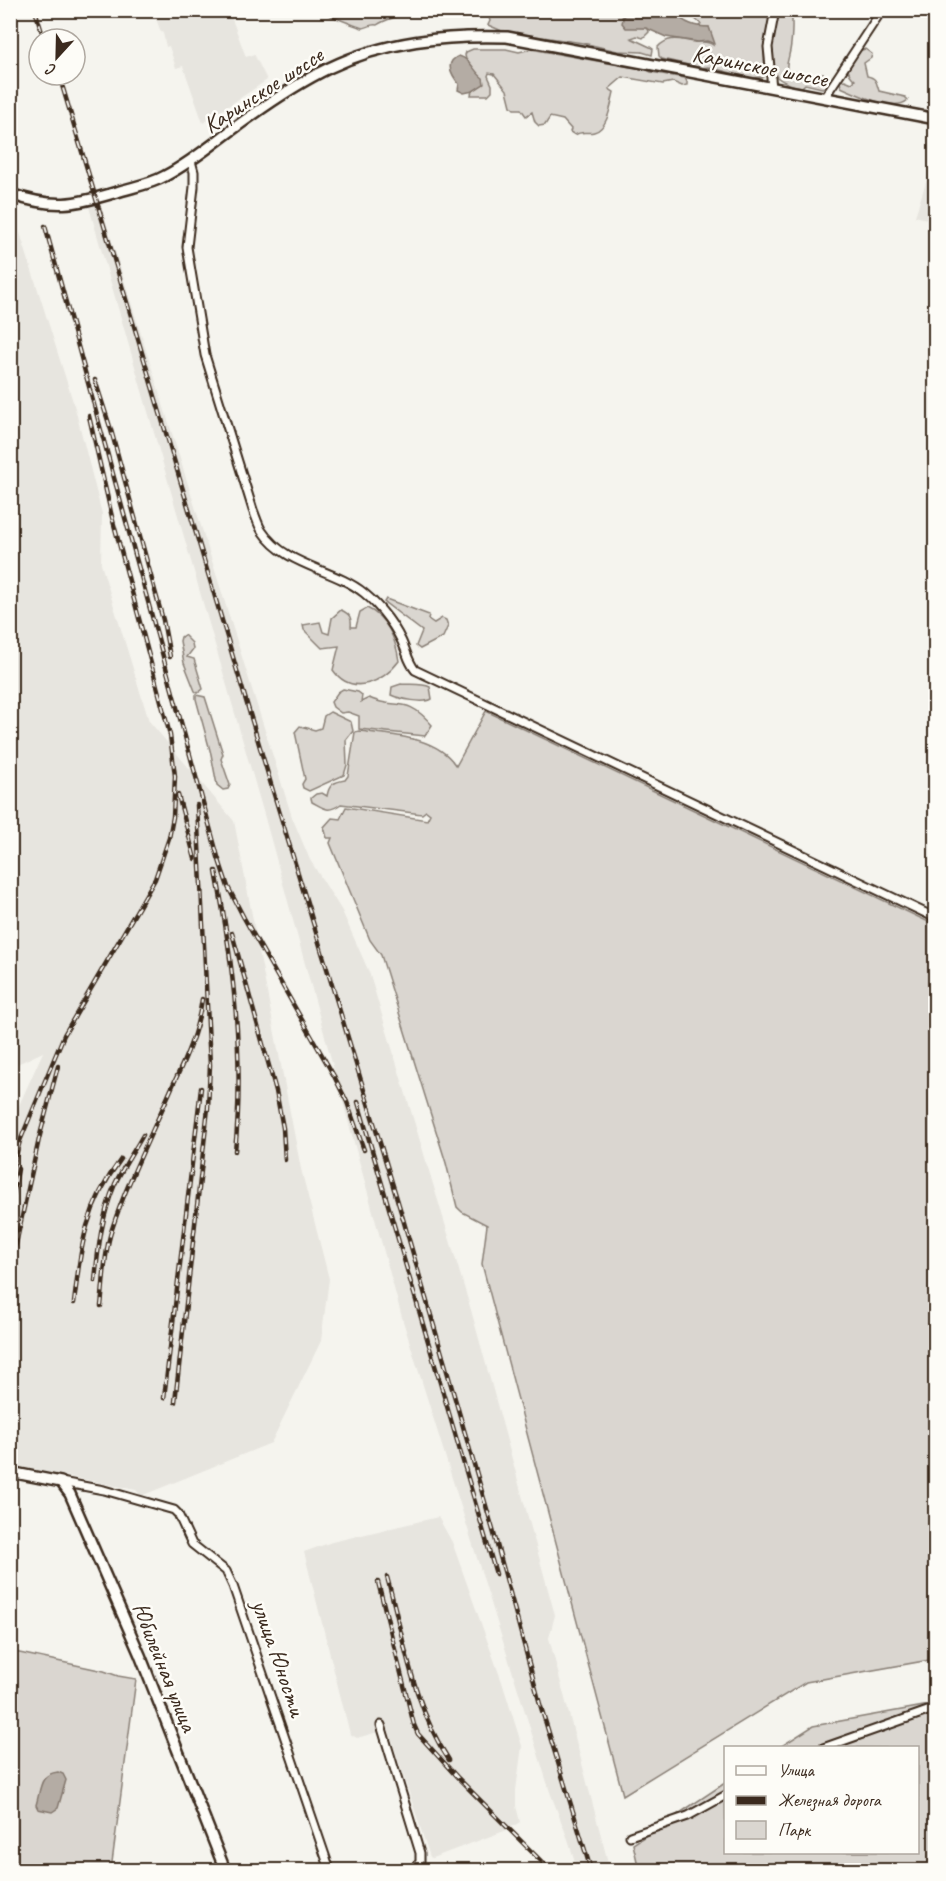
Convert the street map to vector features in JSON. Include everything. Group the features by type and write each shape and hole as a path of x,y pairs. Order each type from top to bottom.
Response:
{"street":[{"path":"772,88 768,47 775,10"},
{"path":"824,98 882,10"},
{"name":"Каринское шоссе","path":"10,194 45,204 68,205 163,178 191,161 251,116 328,68 369,52 423,40 469,36 507,38 936,119"},
{"path":"191,161 194,187 187,247 205,355 253,510 262,530 273,543 298,562 346,580 366,594 393,625 409,662 415,670 936,918"},
{"path":"10,1472 61,1482"},
{"name":"улица Юности","path":"61,1482 104,1490 174,1510 192,1544 226,1571 330,1870"},
{"name":"Юбилейная улица","path":"61,1482 70,1494 84,1524 140,1655 225,1870"},
{"path":"829,1746 936,1708"},
{"path":"381,1725 420,1853 420,1862 413,1870"},
{"path":"630,1836 688,1816 724,1796"}],"shaded area":[{"path":"153,11 251,11 232,19 246,57 254,54 267,80 203,123 183,66 176,68"},
{"path":"625,11 646,11 649,15 657,12 671,16 676,14 691,24 709,27 715,44 707,41 698,42 666,37 646,28 626,28 622,23"},
{"path":"459,56 467,60 483,78 484,84 473,91 464,93 458,90 459,84 450,65"},
{"path":"935,155 936,221 915,216"},
{"path":"100,203 292,817 310,860 342,911 369,972 471,1310 555,1615 549,1638 610,1870 577,1870 550,1792 403,1321 265,818 89,207"},
{"path":"11,217 16,220 75,408 102,514 101,564 149,721 234,821 301,1169 329,1279 321,1341 271,1443 141,1496 136,1490 11,1465 11,1123 43,1052 11,1067"},
{"path":"438,1517 452,1542 502,1682 522,1746 516,1790 516,1806 520,1822 507,1830 432,1858 388,1729 357,1738 350,1734 304,1552 332,1542"},
{"path":"58,1772 63,1774 66,1780 58,1808 52,1812 38,1809 36,1805 44,1779"}],"green space":[{"path":"408,10 377,25 363,28 320,11"},
{"path":"491,11 624,11 622,18 636,27 648,28 649,32 643,38 637,36 631,38 653,49 652,55 502,31 488,25 490,21 488,14"},
{"path":"684,11 771,11 764,52 765,73 763,77 751,78 662,59 659,56 658,47 666,41 706,42 713,45 709,27 698,27 701,24 694,18 694,14"},
{"path":"783,11 791,11 792,15 787,70 813,77 823,73 828,78 828,87 805,84 802,87 794,86 773,74 774,32"},
{"path":"473,49 506,49 519,52 531,49 643,68 651,72 685,78 687,85 682,86 673,82 663,84 623,77 609,89 614,92 603,126 594,132 575,135 570,132 571,129 563,120 550,117 545,125 539,126 532,112 526,116 521,109 514,109 507,90 494,74 489,73 488,76 492,91 488,95 471,95 465,55"},
{"path":"865,49 872,54 871,58 864,63 867,76 874,79 879,91 905,97 908,100 902,103 885,103 841,87 840,81 845,80 852,83 855,80 849,73 849,63 856,52"},
{"path":"386,599 429,615 428,619 434,623 442,618 446,620 448,626 443,637 420,649 416,646 422,631 384,602"},
{"path":"367,608 385,623 396,645 399,661 385,675 367,684 358,685 349,683 333,670 339,646 322,648 304,630 303,625 320,622 323,632 329,634 332,618 341,610 350,617 351,627 356,627 360,612"},
{"path":"184,635 192,643 193,649 187,657 194,659 203,689 198,693 195,691 184,663 180,641"},
{"path":"401,684 430,687 432,699 418,701 391,695 392,687"},
{"path":"343,689 358,692 362,695 361,702 369,698 379,702 408,706 423,715 432,725 425,736 359,729 359,716 348,712 341,713 333,707 331,702"},
{"path":"196,695 205,697 223,754 221,759 230,785 228,789 223,790 217,785"},
{"path":"486,711 935,925 935,1659 806,1682 623,1795 482,1264 487,1225 457,1207 446,1163 381,955 370,940 330,843 332,838 327,838 324,827 332,818 340,819 346,807 427,820 430,814 426,811 422,814 341,804 326,809 312,802 311,798 322,793 327,796 333,784 345,780 348,776 355,732 399,736 425,743 448,756 456,766"},
{"path":"330,712 351,722 353,731 346,740 347,765 344,775 309,791 303,788 302,784 305,779 295,732 300,726 315,730 321,728 324,716"},
{"path":"10,1651 136,1679 111,1870 11,1870"},
{"path":"935,1704 935,1870 639,1870 633,1844 724,1784 724,1854 919,1854 919,1746 782,1746 813,1726"}],"railway":[{"path":"35,10 40,27"},
{"path":"63,87 401,1212 493,1530 540,1704 591,1870"},
{"path":"45,226 228,887 334,1076 347,1102 364,1150"},
{"path":"95,380 163,620 170,657"},
{"path":"10,1177 20,1141 64,1035 155,879 169,838 173,817 175,776 170,735 112,517 89,416"},
{"path":"178,795 195,859"},
{"path":"175,1402 208,1108 210,1065 197,805"},
{"path":"216,871 228,940 236,1011 239,1081 235,1151"},
{"path":"232,933 276,1091 283,1128 285,1160"},
{"path":"101,1306 109,1238 133,1175 187,1054 198,1022 202,999"},
{"path":"14,1253 58,1066"},
{"path":"164,1398 201,1088"},
{"path":"358,1102 496,1574"},
{"path":"95,1281 101,1232 107,1208 118,1178 143,1135"},
{"path":"74,1303 82,1245 92,1211 99,1194 121,1159"},
{"path":"10,1210 18,1169"},
{"path":"387,1577 418,1695 449,1760"},
{"path":"378,1582 418,1734 457,1777 550,1870"}]}
